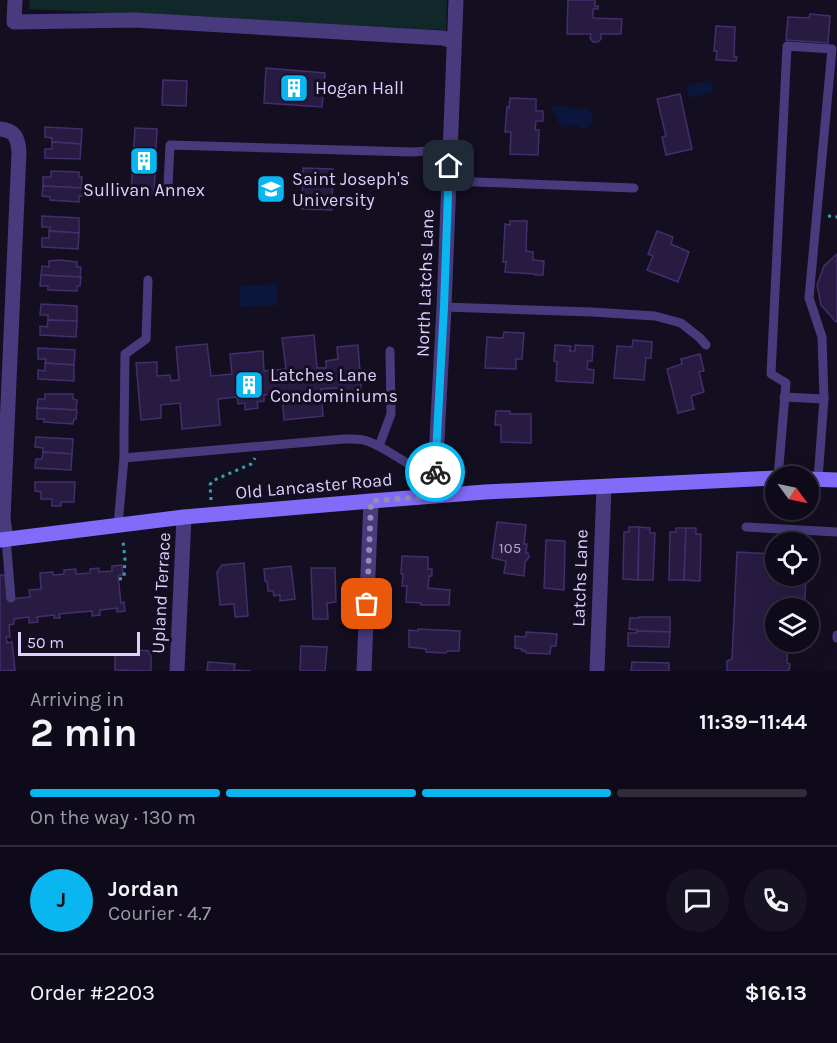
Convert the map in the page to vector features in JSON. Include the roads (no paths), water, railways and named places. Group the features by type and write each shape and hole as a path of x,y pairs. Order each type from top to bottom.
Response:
{"main road":[{"name":"Old Lancaster Road","path":"3,539 184,517 371,501 765,478"},
{"path":"819,479 837,480"}],"street":[{"path":"15,0 14,22 135,20 443,38 453,41"},
{"name":"North Latchs Lane","path":"434,496 456,0"},
{"path":"0,129 12,132 16,136 19,152 3,539"},
{"name":"Latchs Lane","path":"597,671 604,487"},
{"path":"364,671 371,501"},
{"name":"Upland Terrace","path":"177,671 184,517"}],"lane":[{"path":"778,466 786,383 771,374 787,46 834,49 809,298 822,337 824,399 815,466"},
{"path":"826,114 837,111"},
{"path":"168,186 170,145 412,152 449,150"},
{"path":"448,181 634,188"},
{"path":"118,525 124,458 125,354 147,339 148,280"},
{"path":"444,307 655,316 681,323 706,345"},
{"path":"379,446 392,414 390,351"},
{"path":"784,397 824,399"},
{"path":"124,458 344,439 365,440 423,472 435,472"},
{"path":"746,527 837,532"},
{"path":"3,539 11,598"}],"water":[{"path":"711,80 713,92 689,98 686,86"},
{"path":"554,105 560,108 566,106 574,109 586,108 593,115 592,121 586,128 580,128 575,124 565,128 559,124 556,114 552,112 551,107"},
{"path":"277,284 278,305 240,307 239,286"}],"place":[{"name":"Hogan Hall","path":"294,88"},
{"name":"Sullivan Annex","path":"144,161"},
{"name":"Saint Joseph's University","path":"271,189"},
{"name":"Latches Lane Condominiums","path":"249,385"}]}
